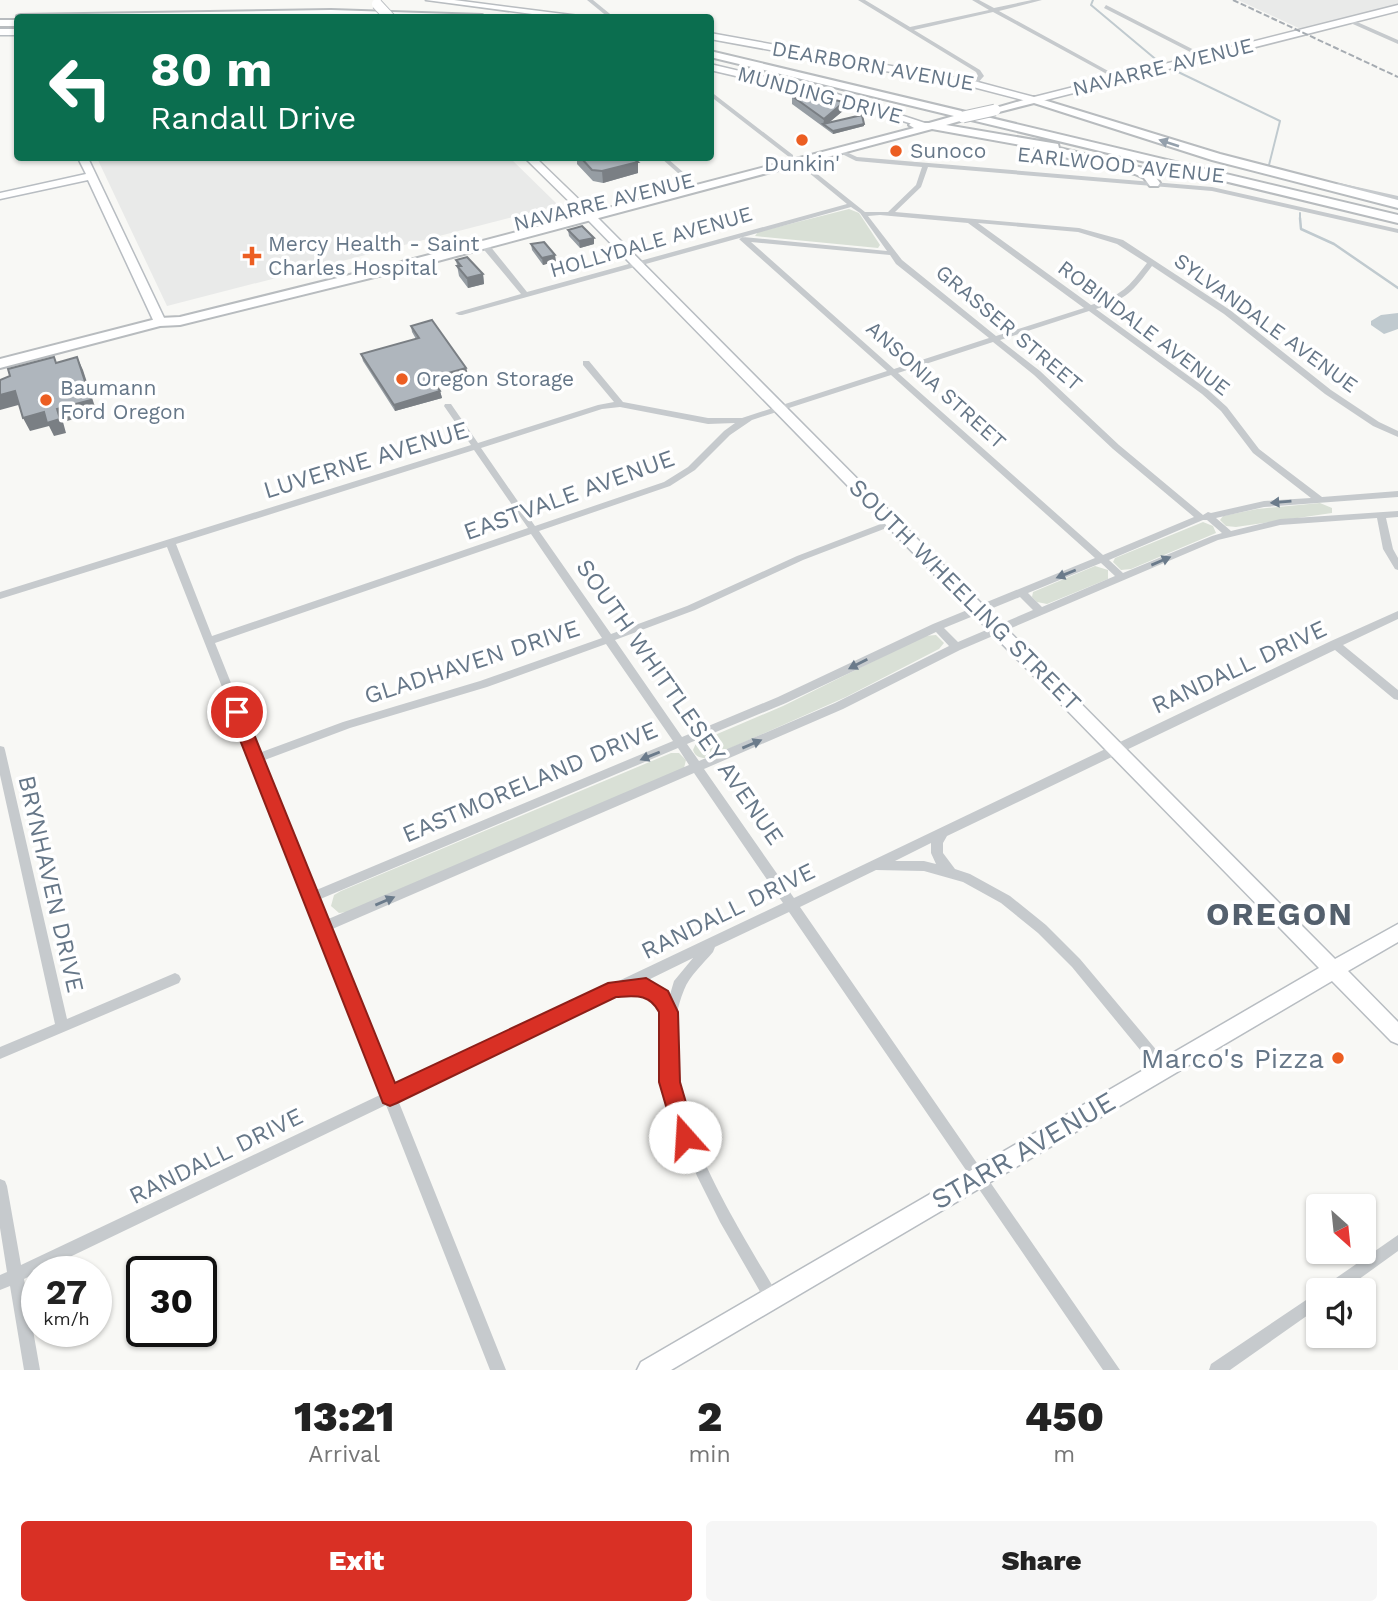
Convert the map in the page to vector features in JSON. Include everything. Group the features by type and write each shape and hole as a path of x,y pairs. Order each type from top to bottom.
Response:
{"highway":[{"path":"365,1 375,1"},
{"path":"152,14 350,2"},
{"path":"263,14 408,14"},
{"path":"714,52 1398,219"},
{"path":"714,52 1398,210"},
{"path":"1034,100 1204,154 1398,204"},
{"name":"NAVARRE AVENUE","path":"836,148 921,131 929,126 1034,100"},
{"name":"NAVARRE AVENUE","path":"0,364 160,322 180,321 362,276 690,181 823,156 836,148 884,133 914,125 929,126"},
{"path":"929,126 1143,163 1296,194"},
{"path":"823,156 842,147 886,136 884,133"},
{"path":"1028,144 1139,171 1148,175 1154,183"},
{"path":"797,160 799,157 836,148"},
{"name":"NAVARRE AVENUE","path":"160,322 175,313 469,236 586,212 797,160"},
{"path":"362,276 360,272 363,269 446,246 469,236"},
{"path":"241,305 300,286 305,280"}],"main road":[{"path":"429,0 488,3 564,14"},
{"name":"NAVARRE AVENUE","path":"1034,100 1398,8"},
{"name":"DEARBORN AVENUE","path":"714,37 974,84 1034,100"},
{"name":"MUNDING DRIVE","path":"714,68 833,96 929,126"},
{"path":"84,161 160,322"},
{"name":"SOUTH WHEELING STREET","path":"533,161 894,522 1398,1035"},
{"path":"0,196 91,176"},
{"name":"STARR AVENUE","path":"649,1370 1398,932"}],"street":[{"path":"590,0 608,14"},
{"path":"861,0 978,71 981,76 974,84"},
{"path":"975,0 1118,78"},
{"path":"909,29 1039,0"},
{"path":"1107,7 1204,57"},
{"path":"1348,20 1398,42"},
{"name":"GRASSER STREET","path":"714,96 853,204 864,214 890,253 1050,384 1134,463 1228,534"},
{"name":"EARLWOOD AVENUE","path":"836,148 850,158 1212,189 1398,231"},
{"path":"667,161 690,181"},
{"path":"889,214 919,186 926,164"},
{"path":"1264,170 1398,198"},
{"name":"HOLLYDALE AVENUE","path":"459,313 853,204"},
{"name":"SYLVANDALE AVENUE","path":"864,214 969,220 1096,233 1127,245 1233,316 1324,389 1376,424 1398,434"},
{"name":"ROBINDALE AVENUE","path":"969,220 1205,392 1224,410 1256,451 1325,499 1342,517"},
{"path":"727,238 890,253"},
{"name":"ANSONIA STREET","path":"745,240 1121,577"},
{"path":"483,243 526,295"},
{"name":"EASTVALE AVENUE","path":"209,641 675,481 702,461 727,431 749,418 1090,308 1127,293 1152,262"},
{"path":"586,363 620,404"},
{"name":"LUVERNE AVENUE","path":"0,596 595,408 620,404 708,421 749,418"},
{"name":"SOUTH WHITTLESEY AVENUE","path":"448,406 1112,1370"},
{"name":"EASTMORELAND DRIVE","path":"310,898 681,744 808,689 979,609 1205,517 1264,504 1398,494"},
{"path":"1362,496 1378,516 1388,549 1398,567"},
{"path":"323,927 839,706 998,628 1228,534 1280,522 1398,514"},
{"name":"GLADHAVEN DRIVE","path":"256,759 348,724 483,684 609,639 699,604 808,555 894,522"},
{"path":"170,542 498,1370"},
{"path":"1021,592 1040,611"},
{"name":"RANDALL DRIVE","path":"0,1283 1398,615"},
{"path":"937,627 956,647"},
{"path":"1335,645 1398,696"},
{"name":"BRYNHAVEN DRIVE","path":"0,750 62,1027"},
{"path":"947,829 937,843 937,856 949,872 1002,898 1050,935 1164,1069"},
{"path":"865,869 914,864 956,875"},
{"path":"722,937 697,959 673,998 669,1020 669,1082 681,1127 694,1155 771,1297"},
{"path":"0,1053 175,979"},
{"path":"614,989 631,986 651,989 664,1001 669,1020"},
{"path":"0,1186 32,1370"},
{"path":"1348,1278 1398,1242"},
{"path":"1217,1370 1306,1307"}],"shaded area":[{"path":"1238,0 1398,0 1398,8 1305,31"},
{"name":"Mercy Health - Saint Charles Hospital","path":"98,161 513,161 556,203 556,206 167,306"},
{"path":"849,209 859,213 880,245 878,248 755,236 758,232"},
{"path":"1398,313 1398,329 1384,334 1371,325 1371,321 1381,315"},
{"path":"1320,503 1332,508 1332,513 1236,527 1226,526 1220,520 1223,516 1257,509"},
{"path":"1203,522 1213,526 1216,533 1131,569 1121,570 1113,562 1115,558"},
{"path":"1095,566 1108,570 1108,579 1047,604 1037,602 1032,597 1033,592"},
{"path":"936,635 944,643 939,649 846,697 708,758 694,753 696,743 783,706 924,636"},
{"path":"671,753 679,753 686,760 684,768 347,912 339,913 331,906 334,895 341,891"}],"building":[{"path":"803,93 844,102 824,119 792,96"},
{"path":"862,115 864,124 833,131 823,124"},
{"path":"584,161 638,162 602,171 592,170"},
{"path":"582,226 594,238 579,241 568,230"},
{"path":"544,242 555,255 542,258 531,244"},
{"path":"467,257 483,274 467,278 457,266 461,266 456,260"},
{"path":"432,320 466,368 431,378 440,391 394,405 361,354 419,338 411,326"},
{"name":"Baumann Ford Oregon","path":"54,357 56,363 77,357 91,400 57,409 60,419 47,423 44,412 23,418 15,391 0,395 0,380 10,376 8,369"}],"waterway":[{"path":"1093,0 1091,5 1159,62"},
{"path":"1174,70 1280,121 1269,165"},
{"path":"1300,213 1300,218"},
{"path":"1300,218 1301,229 1334,244 1398,288"}],"railway":[{"path":"1233,0 1398,77"}],"place":[{"name":"Dunkin'","path":"802,140"},
{"name":"Sunoco","path":"896,151"},
{"name":"Mercy Health - Saint Charles Hospital","path":"252,256"},
{"name":"Oregon Storage","path":"402,379"},
{"name":"Baumann Ford Oregon","path":"46,400"},
{"name":"Marco's Pizza","path":"1338,1058"}],"district":[{"name":"OREGON","path":"1280,914"}],"route":[{"path":"237,712 390,1096 614,989 646,987 661,997 667,1005 669,1082 685,1137"}]}
